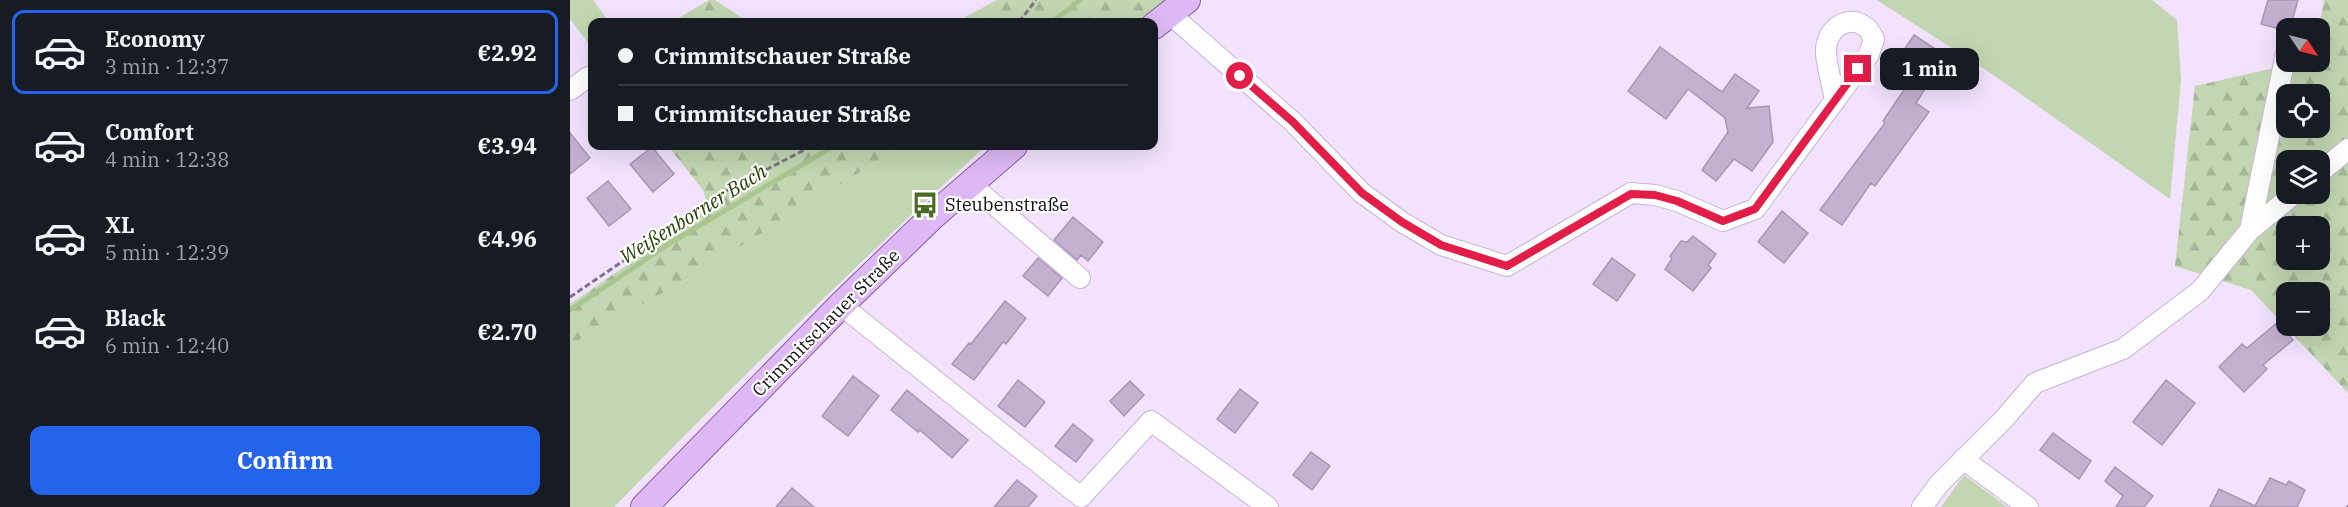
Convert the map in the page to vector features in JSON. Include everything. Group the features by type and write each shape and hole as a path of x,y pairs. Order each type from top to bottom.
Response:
{"main road":[{"name":"Crimmitschauer Straße","path":"644,507 841,305 933,216 1009,150"}],"street":[{"path":"1170,13 1293,122 1362,193 1402,222 1441,245 1507,266 1631,194 1666,198 1723,221 1755,209 1835,101"},
{"path":"2250,230 2282,72"},
{"path":"570,90 588,77"},
{"path":"2330,164 2348,149"},
{"path":"970,184 1080,278"},
{"path":"1922,507 1939,484 2004,419 2035,383 2123,350 2199,291 2250,230 2282,204"},
{"path":"841,305 1076,502 1151,421 1268,507"},
{"path":"1963,459 2028,507"}],"path":[{"path":"1022,18 1036,0"},
{"path":"570,297 731,188 804,150"}],"green space":[{"path":"570,0 593,0 606,18 588,18 588,43 570,19"},
{"path":"709,0 715,0 742,18 679,18"},
{"path":"997,0 1187,0 1158,19 963,18"},
{"path":"1877,0 2152,0 2177,20 2181,80 2170,199 1992,74"},
{"path":"2324,0 2348,0 2348,393 2294,336 2330,336 2330,282 2276,282 2276,317 2251,290 2175,266 2195,86 2276,67 2276,72 2330,72 2330,18 2321,18"},
{"path":"671,150 896,150 693,276 570,345 570,304 709,209 703,190"},
{"path":"896,150 982,150 798,324 614,507 570,507 570,345 693,276"},
{"path":"1964,475 2007,507 1941,507"}],"building":[{"path":"2268,0 2298,0 2293,18 2276,18 2276,28 2261,24"},
{"path":"1914,35 1946,56 1916,103 1929,112 1875,186 1871,183 1842,225 1820,210 1885,123 1883,121 1914,75 1895,63"},
{"path":"1660,47 1722,92 1735,74 1759,91 1747,108 1769,106 1773,142 1752,171 1734,159 1716,181 1702,170 1728,132 1725,118 1688,89 1666,119 1628,91"},
{"path":"570,133 590,158 570,174"},
{"path":"648,150 654,150 674,174 653,192 630,164"},
{"path":"608,181 631,209 609,226 587,198"},
{"path":"1782,211 1808,233 1784,263 1758,242"},
{"path":"1073,217 1103,242 1088,261 1081,255 1077,260 1054,240"},
{"path":"1693,236 1716,254 1708,265 1711,268 1693,291 1665,269 1672,259 1670,256 1681,241 1687,242"},
{"path":"1038,258 1062,278 1048,296 1023,276"},
{"path":"1612,258 1635,275 1617,301 1593,284"},
{"path":"1005,301 1026,318 1006,344 1003,342 974,380 952,364"},
{"path":"2276,324 2276,336 2290,336 2293,340 2263,365 2267,369 2244,392 2219,367 2242,344 2247,348"},
{"path":"853,376 879,396 848,436 822,416"},
{"path":"1018,380 1045,402 1025,427 998,406"},
{"path":"2166,380 2195,403 2162,445 2133,422"},
{"path":"1130,381 1144,395 1124,416 1110,401"},
{"path":"1240,389 1258,403 1235,433 1217,419"},
{"path":"907,390 968,440 952,458 920,430 918,432 891,410"},
{"path":"1073,424 1093,440 1076,462 1055,446"},
{"path":"2053,433 2091,461 2079,479 2040,450"},
{"path":"1311,452 1330,466 1312,490 1293,475"},
{"path":"2115,467 2153,496 2144,507 2116,507 2123,496 2105,481"},
{"path":"2270,478 2286,485 2289,481 2305,490 2297,507 2210,507 2219,489 2255,506"},
{"path":"1017,480 1037,496 1028,507 994,507"},
{"path":"792,488 814,507 776,507"}],"waterway":[{"name":"Weißenborner Bach","path":"1057,18 1080,0"},
{"name":"Weißenborner Bach","path":"570,310 670,243 827,150"}],"place":[{"name":"Steubenstraße","path":"925,205"}],"route":[{"path":"1240,76 1293,122 1362,193 1402,222 1441,245 1507,266 1631,194 1655,195 1677,201 1723,221 1755,209 1858,69"}]}
